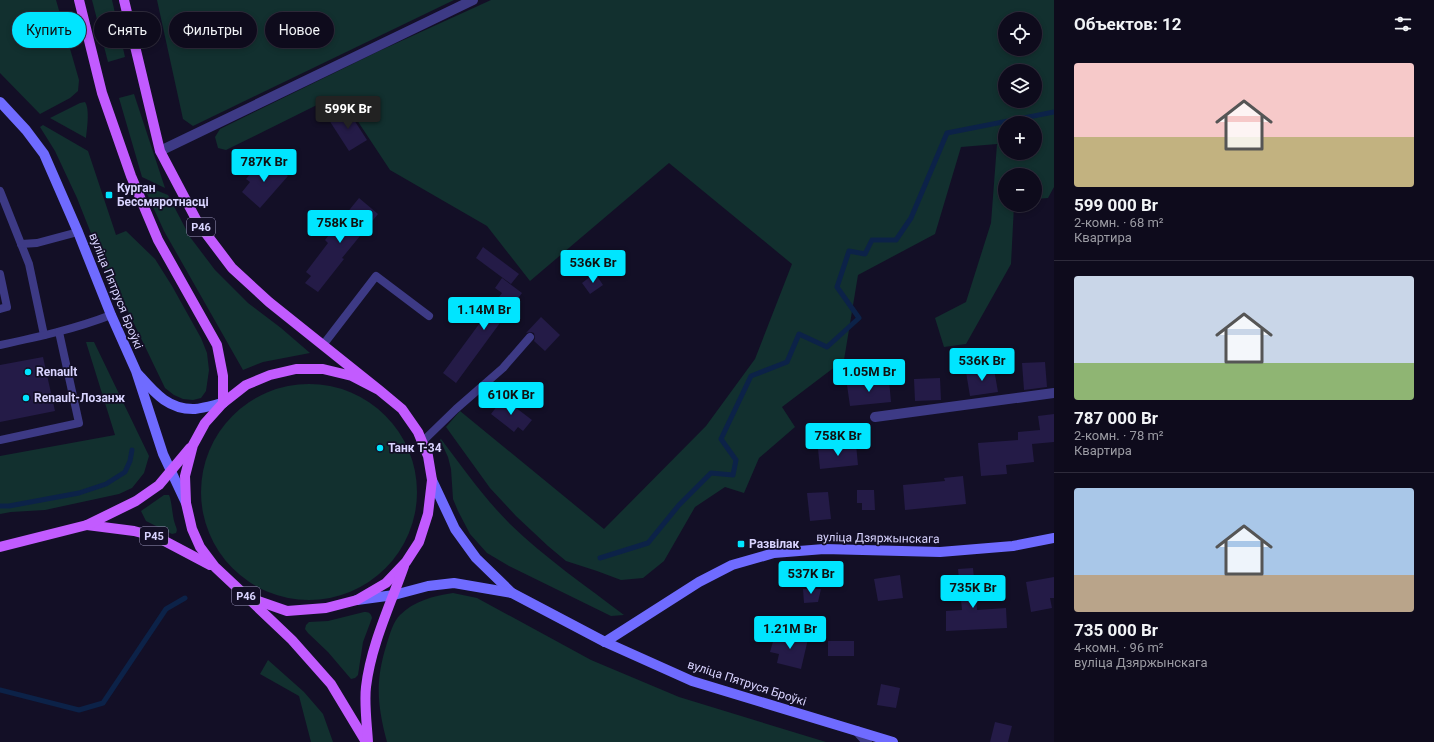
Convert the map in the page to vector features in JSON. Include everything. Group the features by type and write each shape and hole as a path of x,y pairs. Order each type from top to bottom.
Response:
{"main road":[{"path":"79,0 102,93 131,176 158,240 217,345 223,376 223,403 195,409 180,407 164,401 136,371"},
{"name":"Р46","path":"124,0 160,151 198,223 232,268 269,302 402,409 418,432 428,456 432,480 428,514 419,542 406,562 386,583 357,600 326,608 287,612 247,597"},
{"name":"вуліца Пятруся Броўкі","path":"0,102 26,130 44,154 136,371 163,454 186,503"},
{"name":"Р46","path":"367,742 331,684 292,640 215,568 200,547 192,528 186,503 185,476 193,445 205,423 223,403 246,385 270,375 296,369 323,369 352,376 379,390"},
{"name":"Р45","path":"0,547 87,525 136,501 159,485 193,445"},
{"name":"вуліца Пятруся Броўкі","path":"432,480 454,529 476,558 512,593 605,642 692,681 893,742"},
{"name":"Р45","path":"87,525 134,531 157,537 215,568"},
{"name":"вуліца Дзяржынскага","path":"605,642 699,582 732,565 774,553 824,549 940,552 1013,546 1054,538"},
{"name":"Р46","path":"367,742 365,688 374,650 406,562"},
{"name":"вуліца Пятруся Броўкі","path":"357,600 394,595 428,586 454,583 512,593"}],"street":[{"path":"160,151 473,0"},
{"path":"875,417 1054,393"},
{"path":"857,731 867,742"}],"lane":[{"path":"0,191 29,264 44,335"},
{"path":"21,244 37,243 78,232"},
{"path":"0,274 7,307 0,309"},
{"path":"323,345 376,276 429,316"},
{"path":"0,345 59,332 111,315"},
{"path":"0,440 79,423 59,332"},
{"path":"422,442 456,409 503,368 530,337"}],"green space":[{"path":"0,0 56,0 59,12 12,12 12,48 70,48 79,80 78,91 70,98 40,114 0,73"},
{"path":"92,0 112,0 115,12 95,12"},
{"path":"157,0 454,0 193,126 183,119 161,18 161,12 160,12"},
{"path":"491,0 1054,0 1054,187 1048,198 1042,198 1042,168 998,168 998,212 1014,212 1011,264 966,344 944,347 935,318 966,302 991,223 997,144 961,147 935,234 858,275 844,360 782,407 795,427 759,458 744,493 725,487 695,507 664,561 643,578 621,580 566,561 516,516 490,488 446,427 460,411 604,529 706,426 755,359 792,264 669,163 530,281 487,226 390,170 347,105 333,97 226,150 218,148 215,137 220,129 377,52"},
{"path":"104,48 123,48 125,57 108,62"},
{"path":"134,94 165,188 142,177 119,98"},
{"path":"85,102 87,105 88,114 86,138 50,118 80,103"},
{"path":"43,125 88,151 116,235 126,231 155,259 172,286 201,338 207,353 209,370 206,391 201,398 193,400 183,399 174,395 165,388 124,303 106,271 77,198 55,151 40,127"},
{"path":"143,185 168,195 190,237 215,270 248,303 281,328 310,353 263,362 243,370 164,231"},
{"path":"86,342 94,342 149,456 144,473 132,488 119,494 45,510 0,514 0,456 115,435"},
{"path":"298,384 320,384 350,392 360,397 378,408 393,423 409,451 417,481 417,503 409,533 393,561 378,576 350,592 330,598 320,600 298,600 268,592 258,587 240,576 225,561 209,533 203,513 201,503 201,481 209,451 214,441 225,423 240,408 268,392 288,386"},
{"path":"441,439 500,514 510,524 551,560 624,615 611,616 509,566 487,553 470,534 453,499 451,469 448,457 440,440"},
{"path":"164,495 169,495 170,498 177,529 176,533 172,534 146,521 141,511"},
{"path":"453,593 477,598 591,660 679,697 826,742 387,742 379,704 379,681 383,657 389,636 398,618 405,610 431,598"},
{"path":"364,612 370,613 372,618 363,642 358,675 351,679 328,652 305,629 309,622 328,621"},
{"path":"268,660 304,692 323,714 333,742 311,742 299,696 260,674"}],"building":[{"path":"347,109 367,140 349,151 329,120"},
{"path":"270,161 288,176 260,208 242,192 250,182 246,179 257,166 261,171"},
{"path":"359,198 378,214 342,258 344,259 318,292 305,283 311,276 306,272 328,243 325,240"},
{"path":"483,247 519,274 511,284 476,258"},
{"path":"595,273 603,285 590,294 582,283"},
{"path":"502,278 522,293 456,383 443,373 502,293 495,288"},
{"path":"541,317 560,335 545,351 534,341 534,333 526,333"},
{"name":"Renault-Лозанж","path":"43,357 55,411 0,422 0,365"},
{"path":"1045,362 1047,387 1024,390 1022,363"},
{"path":"994,369 998,392 970,396 966,372"},
{"path":"940,378 941,400 915,401 914,379"},
{"path":"889,380 891,402 850,406 847,385"},
{"path":"503,398 532,420 523,431 518,427 514,432 491,414"},
{"path":"1054,414 1054,442 1032,444 1034,462 1006,465 1007,474 981,476 978,443 1018,440 1018,432 1040,430 1038,416"},
{"path":"856,444 858,465 820,469 818,449"},
{"path":"963,476 966,504 905,510 903,485 945,481 944,478"},
{"path":"857,490 874,490 875,510 862,510 862,503 857,503"},
{"path":"828,492 831,519 810,521 807,493"},
{"path":"973,568 977,610 1006,608 1007,628 946,631 946,611 962,610 958,569"},
{"path":"900,575 903,598 878,601 874,579"},
{"path":"1054,577 1054,598 1050,598 1052,608 1031,612 1026,582"},
{"path":"803,589 821,589 818,602 804,603"},
{"path":"785,633 808,639 801,669 777,663 779,654 770,652 774,638 783,640"},
{"path":"828,641 854,641 854,656 828,656"},
{"path":"881,684 900,688 896,708 877,705"},
{"path":"995,722 1012,726 1008,742 990,742"}],"waterway":[{"path":"600,558 648,543 679,505 711,473 733,475 736,460 721,439 751,376 787,362 799,334 827,347 859,318 837,287 849,251 865,254 872,240 896,240 911,218 947,133 1054,112"},
{"path":"0,506 9,506 79,493 106,484 125,472 130,461 132,450"},
{"path":"0,690 79,710 103,703 166,609 185,598"}],"place":[{"name":"Курган Бессмяротнасці","path":"109,195"},
{"name":"Renault","path":"28,372"},
{"name":"Renault-Лозанж","path":"26,398"},
{"name":"Танк Т-34","path":"380,448"},
{"name":"Развілак","path":"741,544"}]}
